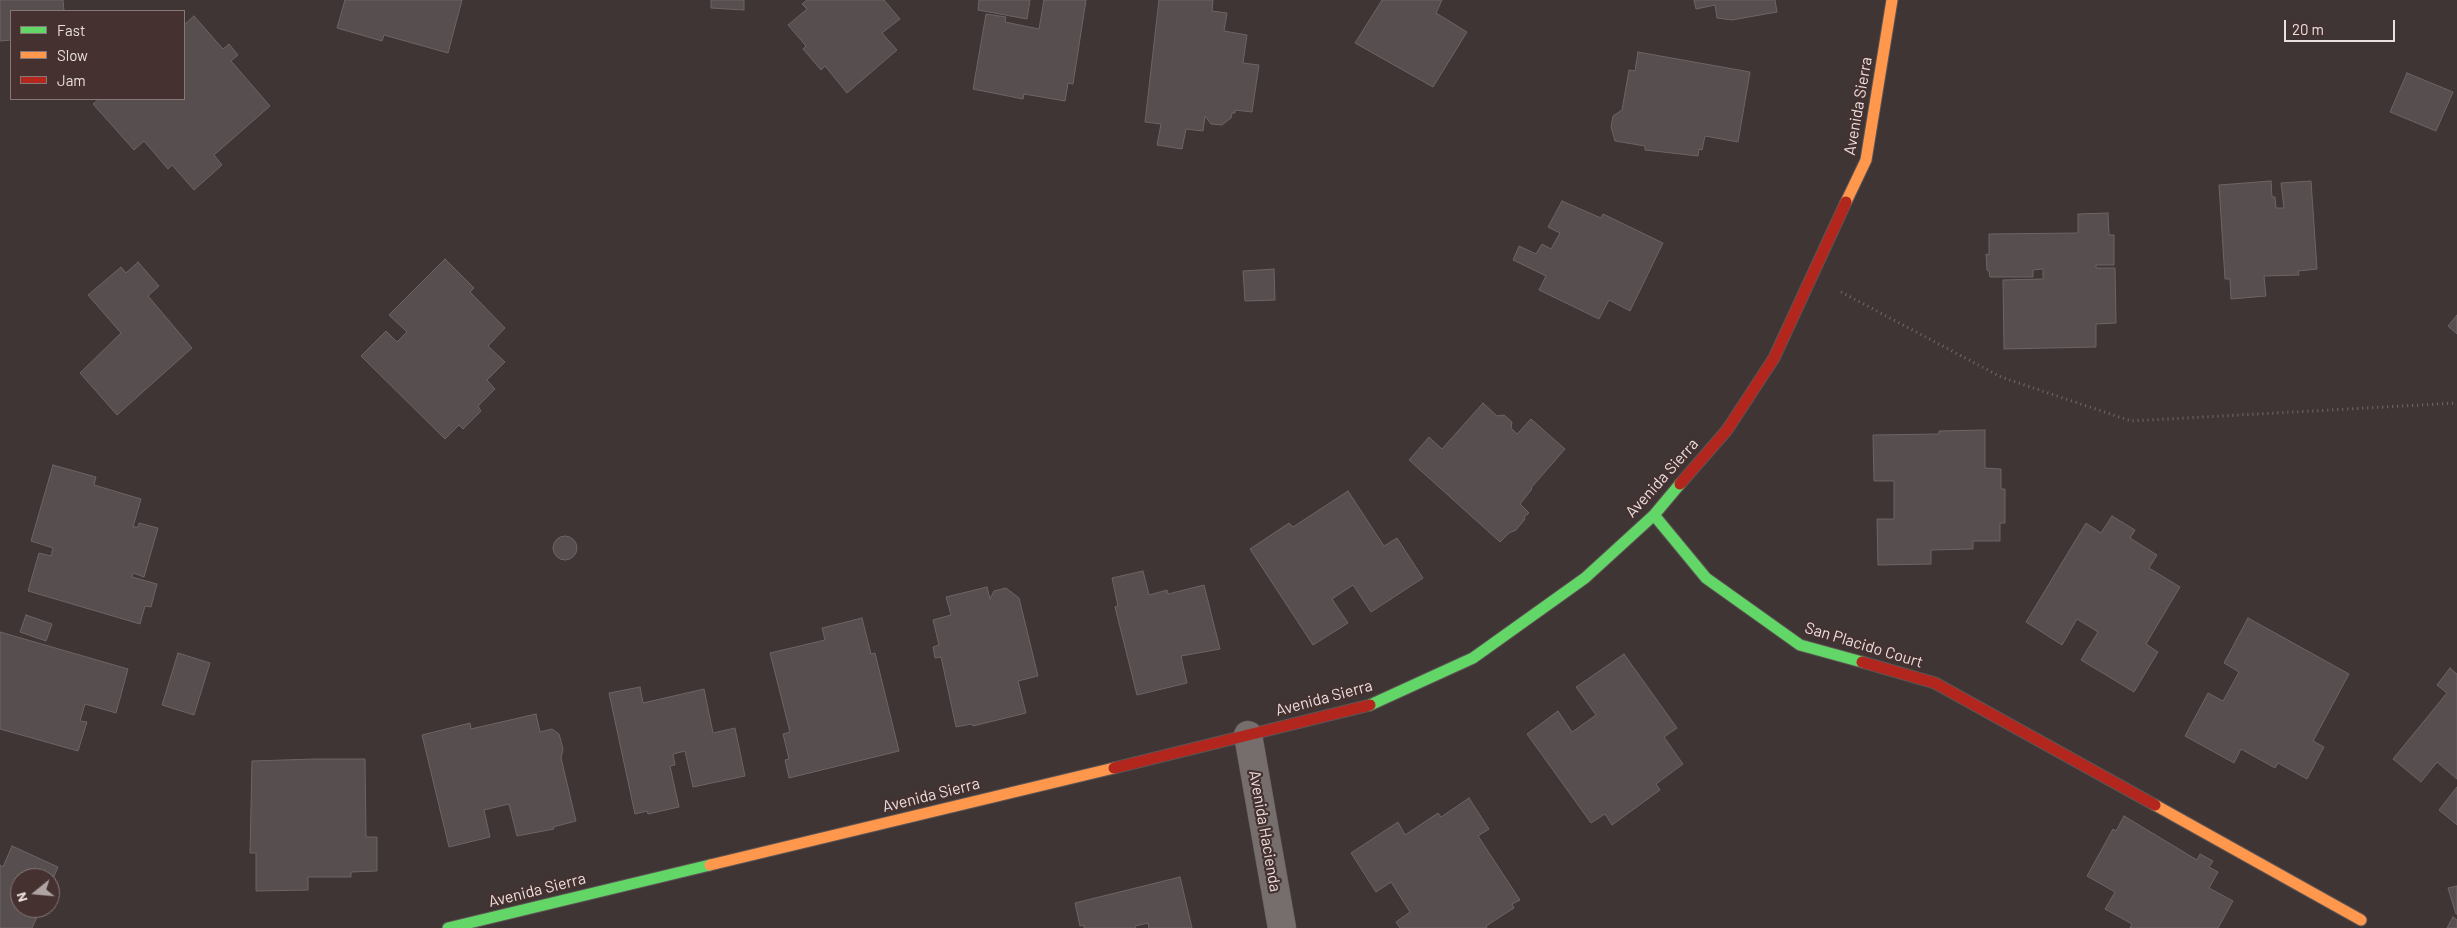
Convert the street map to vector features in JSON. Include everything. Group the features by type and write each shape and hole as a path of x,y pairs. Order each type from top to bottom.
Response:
{"street":[{"name":"Avenida Sierra","path":"448,928 1365,707 1473,658 1585,578 1654,515 1727,430 1774,358 1866,160 1892,0"},
{"name":"San Placido Court","path":"1654,515 1706,578 1800,645 1935,682 2361,920"},
{"name":"Avenida Hacienda","path":"1248,735 1282,928"}],"path":[{"path":"1812,276 2001,376 2131,421 2457,403"}],"building":[{"path":"0,0 63,0 64,10 10,10 10,40 0,41"},
{"path":"345,0 462,0 448,53 384,35 382,41 337,28"},
{"path":"711,0 744,0 744,10 711,8"},
{"path":"807,0 884,0 900,19 882,33 897,50 847,93 825,66 821,70 803,49 806,46 788,25 807,9 802,4"},
{"path":"979,0 1030,0 1027,19 978,10"},
{"path":"1044,0 1086,0 1073,84 1068,83 1065,101 1024,94 1023,99 973,89 986,14 1006,17 1005,22 1039,29"},
{"path":"1159,0 1213,0 1212,11 1227,13 1224,31 1247,35 1243,63 1259,65 1252,112 1235,110 1231,118 1222,125 1211,124 1205,116 1203,131 1186,129 1182,149 1157,145 1161,124 1145,122"},
{"path":"1382,0 1442,0 1436,13 1467,32 1433,87 1355,43"},
{"path":"1694,0 1775,0 1777,12 1732,20 1717,18 1715,5 1696,9"},
{"path":"194,16 223,49 229,44 238,55 231,61 270,106 214,155 222,165 194,190 172,165 168,169 144,141 134,150 93,104 98,100 185,100 185,24"},
{"path":"1638,52 1750,72 1738,142 1705,136 1702,150 1699,149 1698,156 1645,150 1645,146 1615,141 1611,127 1613,116 1622,110 1629,70 1635,71"},
{"path":"2407,73 2453,92 2436,131 2390,112"},
{"path":"2271,181 2272,197 2275,197 2276,208 2284,208 2281,183 2311,181 2317,269 2298,271 2299,275 2264,276 2266,296 2231,299 2230,279 2225,279 2219,185"},
{"path":"1562,201 1601,218 1603,214 1663,243 1630,311 1609,300 1599,319 1539,290 1546,276 1513,260 1519,246 1536,254 1542,244 1551,249 1560,233 1548,227"},
{"path":"2108,213 2109,235 2114,235 2114,265 2096,265 2096,268 2115,268 2116,323 2096,324 2096,347 2004,349 2003,280 2043,279 2043,269 2033,270 2033,277 1990,277 1987,270 1986,254 1989,255 1989,234 2078,233 2078,214"},
{"path":"445,259 474,288 470,292 505,328 488,346 505,362 487,380 495,389 478,406 481,411 463,429 459,425 445,439 361,356 386,331 397,342 407,332 389,315"},
{"path":"138,262 159,286 148,296 192,348 117,415 80,373 121,333 88,295 121,267 126,273"},
{"path":"1274,269 1275,300 1245,301 1243,271"},
{"path":"2457,315 2457,334 2448,326"},
{"path":"1483,403 1497,416 1504,415 1512,422 1511,428 1517,434 1531,419 1565,449 1531,488 1520,504 1529,513 1524,517 1525,519 1516,530 1509,533 1500,542 1409,460 1429,437 1442,449"},
{"path":"1985,430 1985,468 2001,469 2001,489 2005,489 2005,523 2000,523 2000,541 1973,541 1973,549 1931,550 1931,564 1878,565 1877,519 1894,519 1894,481 1874,481 1873,435 1939,434 1939,431"},
{"path":"53,465 96,477 94,485 141,499 133,527 138,527 139,523 158,528 144,577 133,573 132,577 157,584 151,607 145,606 140,624 28,591 39,553 51,556 53,548 31,541"},
{"path":"1348,491 1384,546 1397,538 1423,578 1371,612 1353,585 1332,599 1348,623 1313,645 1250,549 1289,523 1293,527"},
{"path":"2112,516 2135,530 2130,538 2157,555 2149,568 2180,587 2146,644 2158,652 2134,692 2081,660 2098,632 2077,619 2062,645 2026,622 2086,523 2101,533"},
{"path":"565,536 570,537 576,543 576,553 570,559 565,560 560,559 554,553 553,548 554,543 560,537"},
{"path":"1143,571 1149,595 1167,590 1168,594 1204,585 1220,649 1181,656 1187,683 1137,695 1115,607 1118,606 1112,578"},
{"path":"987,587 990,599 994,591 1006,588 1019,598 1038,676 1018,681 1026,713 973,726 972,724 956,727 941,657 935,658 933,647 939,645 933,620 951,615 946,597"},
{"path":"26,615 52,624 46,641 20,632"},
{"path":"862,618 871,654 875,653 899,751 789,778 785,760 789,759 783,734 790,732 770,653 825,640 822,628"},
{"path":"2248,618 2349,674 2313,741 2324,747 2307,779 2278,763 2275,768 2241,749 2234,763 2185,736 2208,693 2223,701 2239,672 2224,663"},
{"path":"0,632 128,669 116,713 85,704 80,721 87,722 78,751 0,729"},
{"path":"178,653 210,663 194,715 162,705"},
{"path":"1624,654 1677,728 1664,737 1683,764 1656,784 1660,790 1612,825 1605,814 1591,823 1527,734 1558,711 1572,732 1596,715 1576,687"},
{"path":"2450,668 2457,674 2457,779 2437,762 2421,782 2393,759 2447,693 2437,685"},
{"path":"640,687 643,703 704,689 713,733 735,728 745,776 693,787 685,751 673,754 675,765 670,766 679,807 648,814 647,811 635,814 609,693"},
{"path":"536,714 540,732 552,729 559,734 563,749 561,758 576,821 553,827 554,829 517,836 509,804 484,810 490,837 449,847 422,735 470,723 471,729"},
{"path":"365,759 366,837 377,837 377,871 351,872 351,877 308,877 308,890 256,891 256,853 250,853 252,761"},
{"path":"2457,787 2457,825 2439,810"},
{"path":"1469,798 1489,829 1478,836 1520,900 1512,904 1514,908 1486,926 1487,928 1400,928 1396,922 1410,912 1391,882 1376,892 1351,853 1398,822 1405,835 1438,813 1441,817"},
{"path":"2124,816 2197,860 2200,854 2213,861 2209,867 2218,872 2209,888 2233,901 2218,928 2130,928 2132,924 2105,909 2115,892 2087,876 2113,829 2116,831"},
{"path":"12,846 58,867 10,868 10,918 36,918 32,928 0,928 0,865 3,867"},
{"path":"1180,877 1192,928 1149,928 1148,923 1135,926 1136,928 1084,928 1084,925 1080,926 1075,903"},
{"path":"2457,886 2457,914 2456,914 2448,888"},
{"path":"2453,917 2457,920 2457,928 2447,928"}],"traffic: fast":[{"path":"1370,705 1473,658 1585,578 1654,515 1680,484"},
{"path":"1654,515 1706,578 1800,645 1862,662"},
{"path":"448,928 710,865"}],"traffic: slow":[{"path":"1846,202 1866,160 1892,0"},
{"path":"710,865 1114,768"},
{"path":"2155,805 2361,920"}],"traffic: jam":[{"path":"1680,484 1727,430 1774,358 1846,202"},
{"path":"1862,662 1935,683 2155,805"},
{"path":"1114,768 1370,705"}]}
